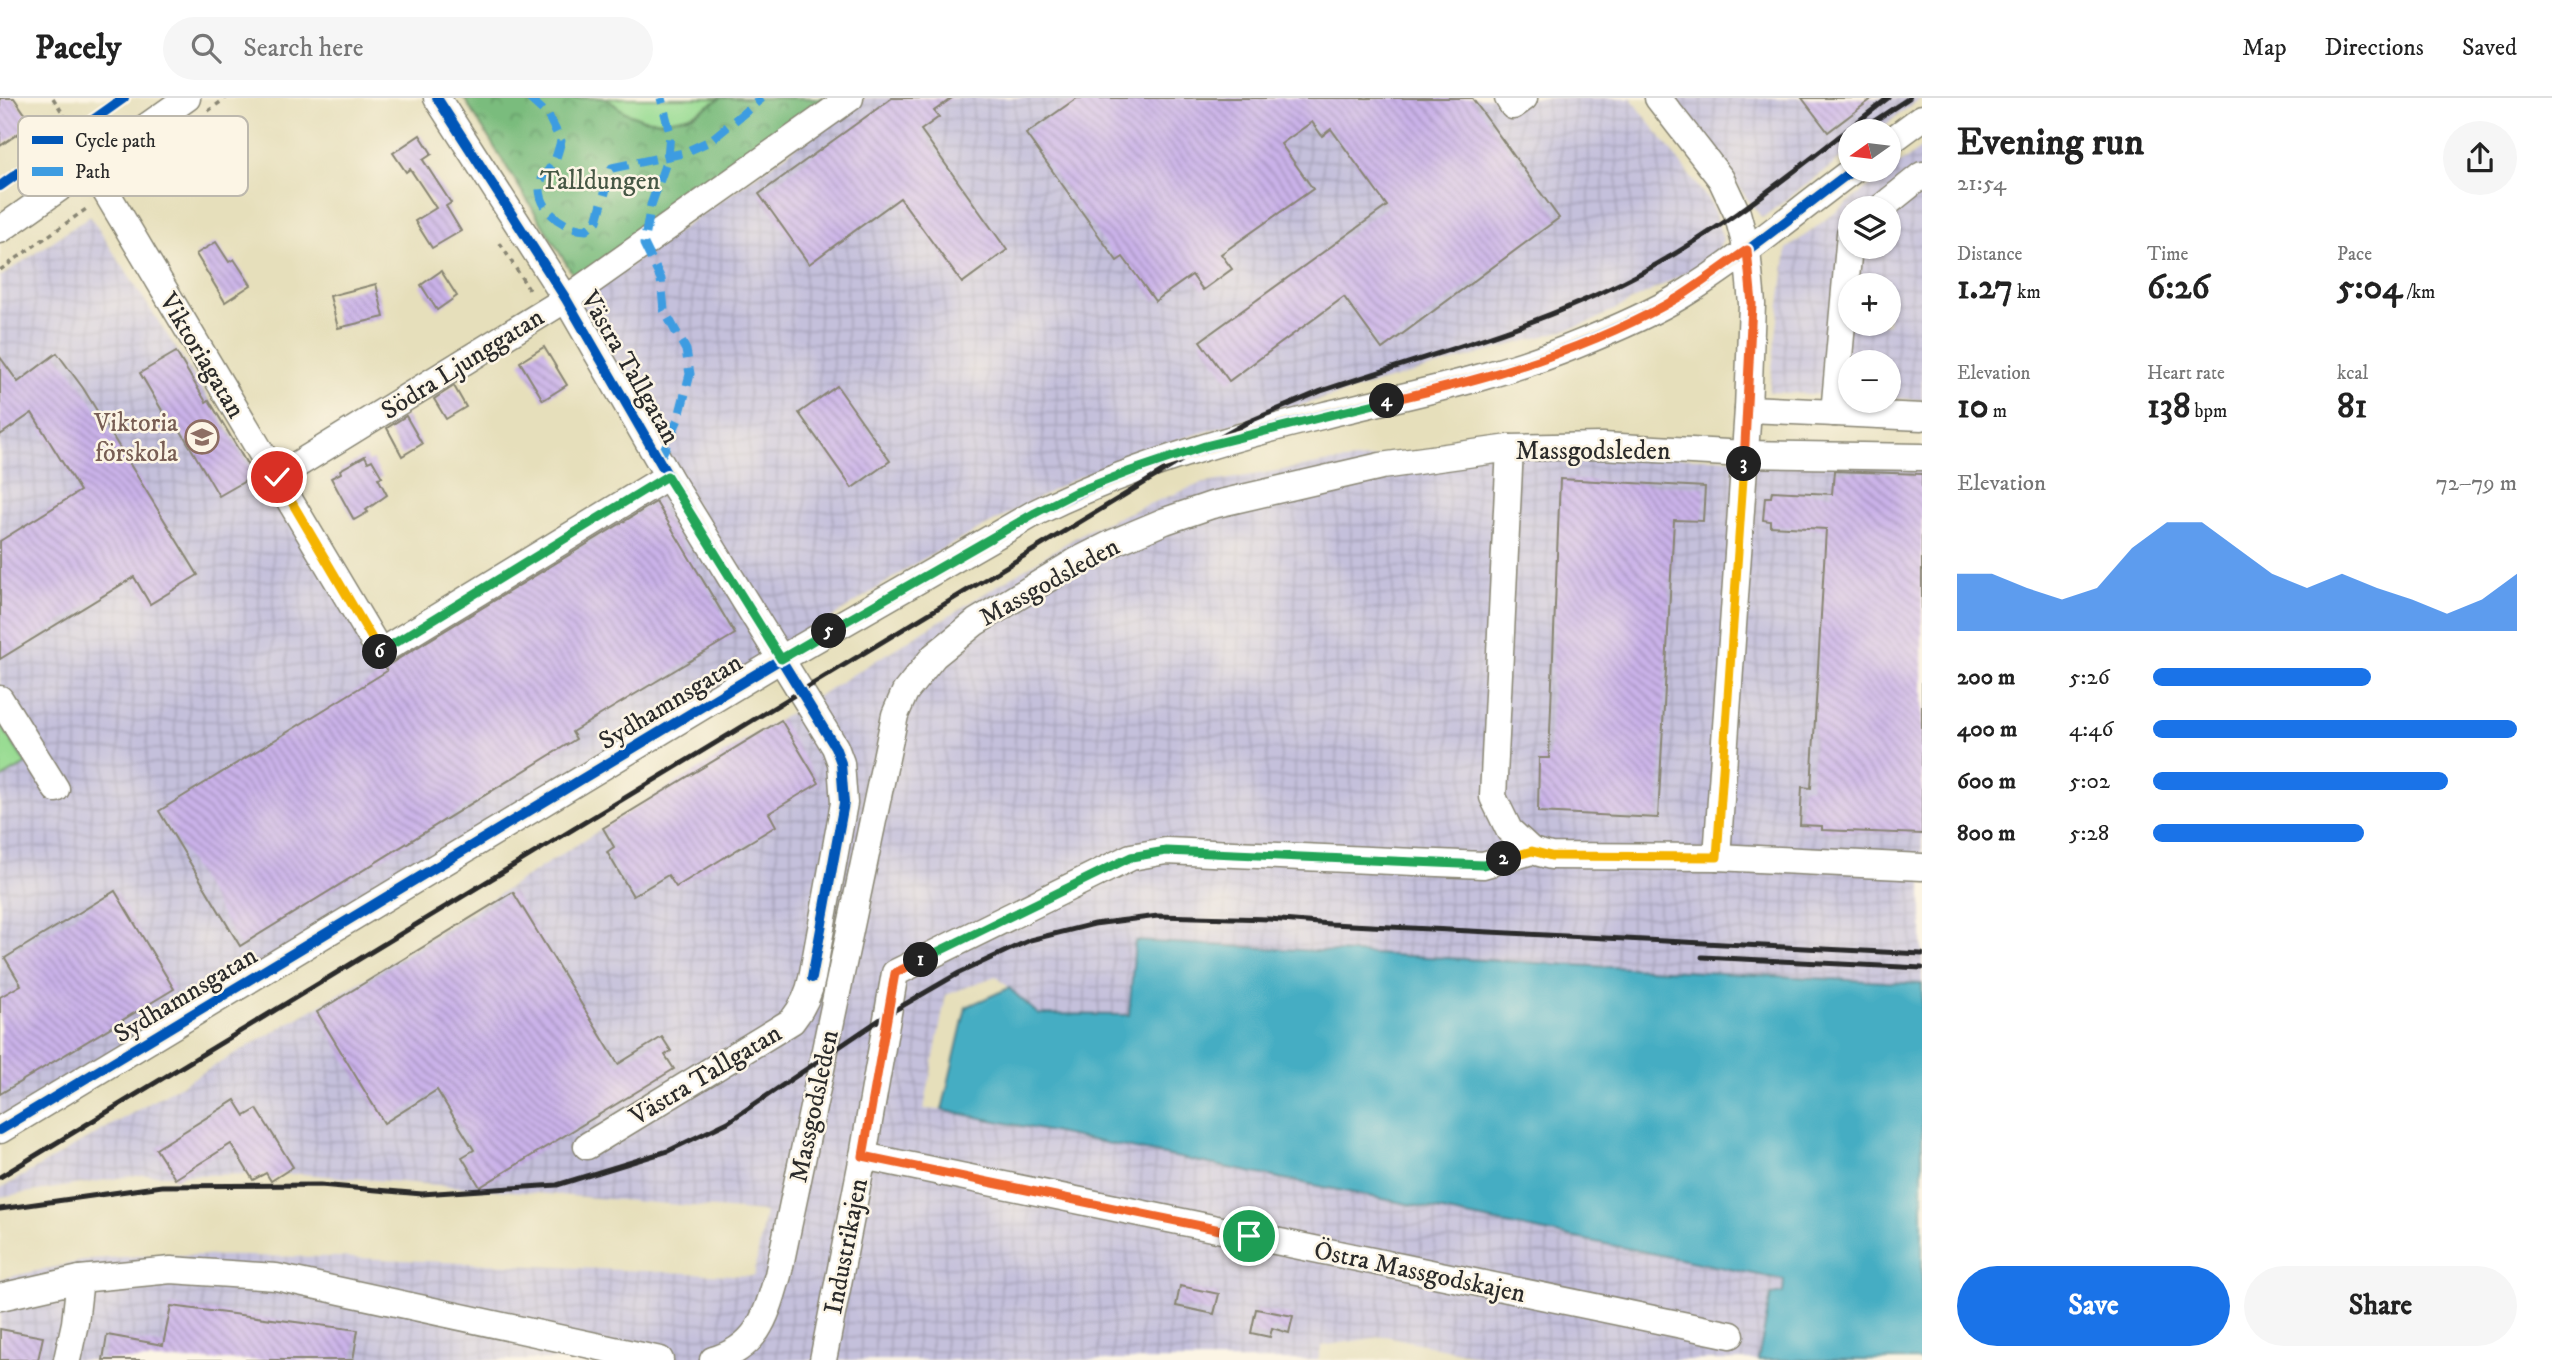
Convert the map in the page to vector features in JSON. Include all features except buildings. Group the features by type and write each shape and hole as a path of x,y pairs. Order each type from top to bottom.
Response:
{"street":[{"name":"Västra Tallgatan","path":"437,98 566,299 667,476 835,747 843,778 844,803 809,993 801,1009 792,1021 587,1146"},
{"name":"Södra Ljunggatan","path":"277,477 566,299 850,98"},
{"path":"1508,98 1513,106 1524,98"},
{"path":"1658,98 1721,179 1737,213 1747,250 1752,304 1748,409 1717,857"},
{"path":"186,116 205,106"},
{"path":"1901,133 1922,118"},
{"path":"1896,196 1922,175"},
{"name":"Sydhamnsgatan","path":"0,1130 781,659 1035,513 1074,493 1205,446 1415,395 1564,350 1680,296 1747,250 1838,181"},
{"path":"0,230 47,196"},
{"name":"Viktoriagatan","path":"109,196 380,652 667,476"},
{"path":"1834,413 1848,259"},
{"path":"1748,409 1922,417"},
{"name":"Massgodsleden","path":"713,1360 745,1355 752,1338 762,1325 778,1275 895,715 905,692 933,656 976,622 1053,575 1115,542 1165,521 1212,505 1381,466 1510,448 1602,446 1745,454 1922,457"},
{"path":"1510,448 1493,797 1509,830 1532,851"},
{"path":"0,699 56,789"},
{"name":"Industrikajen","path":"823,1360 895,973 1131,857 1166,851 1483,865 1532,851 1551,856 1717,857 1922,867"},
{"name":"Östra Massgodskajen","path":"863,1156 1731,1335"},
{"path":"0,1297 80,1279 171,1270 276,1277 660,1360"},
{"path":"67,1360 80,1279"}],"path":[{"path":"53,98 64,116"},
{"path":"205,106 226,98"}],"shaded area":[{"path":"865,98 1631,98 1712,205 1723,240 1713,259 1589,323 1153,447 1074,479 918,562 785,648 572,307"},
{"path":"1670,98 1921,98 1893,119 1838,119 1838,161 1762,218"},
{"path":"1922,147 1922,400 1901,399 1901,350 1838,350 1838,395 1769,392 1787,249 1838,210 1838,259 1901,259 1901,196 1857,196 1876,182 1901,182 1901,163"},
{"path":"90,216 377,658 663,485 771,659 0,1123 0,780 26,764 0,723 0,277"},
{"path":"1431,453 1922,462 1922,984 1135,941 1129,1015 1038,1014 996,976 946,995 924,1109 942,1110 1784,1280 1783,1293 1771,1295 1758,1360 1496,1360 1386,1336 1322,1346 1318,1360 0,1360 0,1279 92,1259 156,1255 336,1257 754,1276 765,1212 303,1174 137,1175 0,1197 0,1189 367,978 603,828 1086,531 1200,484 1324,463"}],"green space":[{"name":"Talldungen","path":"464,98 605,98 625,112 643,119 661,121 693,115 721,98 835,98 579,284"},
{"path":"605,98 721,98 692,114 648,120 619,109"},
{"path":"0,723 26,764 0,779"}],"water":[{"path":"1135,941 1922,984 1922,1360 1758,1360 1771,1295 1783,1293 1784,1280 942,1110 966,1007 1009,988 1038,1014 1129,1015"}],"railway":[{"path":"0,1177 1205,446 1248,422 1321,391 1517,327 1631,278 1732,217 1888,98"},
{"path":"1877,119 1909,98"},
{"path":"0,1209 162,1186 320,1185 422,1194 557,1185 668,1151 728,1122 888,1014 959,973 1030,940 1094,924 1158,916 1269,919 1922,954"},
{"path":"1702,957 1922,968"}],"marked path":[{"path":"529,98 548,115 561,141 554,162 540,185 543,202 561,222 586,230 597,221 612,168 683,153 710,141 762,98"},
{"path":"659,461 679,417 690,374 686,350 664,310 661,279 644,244 651,205 668,157 670,133 661,98"}],"cycle path":[{"path":"99,116 124,98"},
{"path":"437,98 566,299 668,476 835,747 841,763 844,803 812,978"},
{"path":"0,186 18,173"},
{"path":"0,1130 781,659 1035,513 1104,482 1211,445 1482,377 1545,357 1603,334 1656,309 1704,281 1838,181"}],"place":[{"name":"Viktoria förskola","path":"202,437"}],"route":[{"path":"277,477 380,652 667,476 781,659 1074,493 1205,446 1319,416 1415,395 1530,362 1576,345 1680,296 1747,250 1752,304 1748,409 1717,857 1551,856 1532,851 1483,865 1166,851 1131,857 895,973 863,1156 1249,1236"}]}
